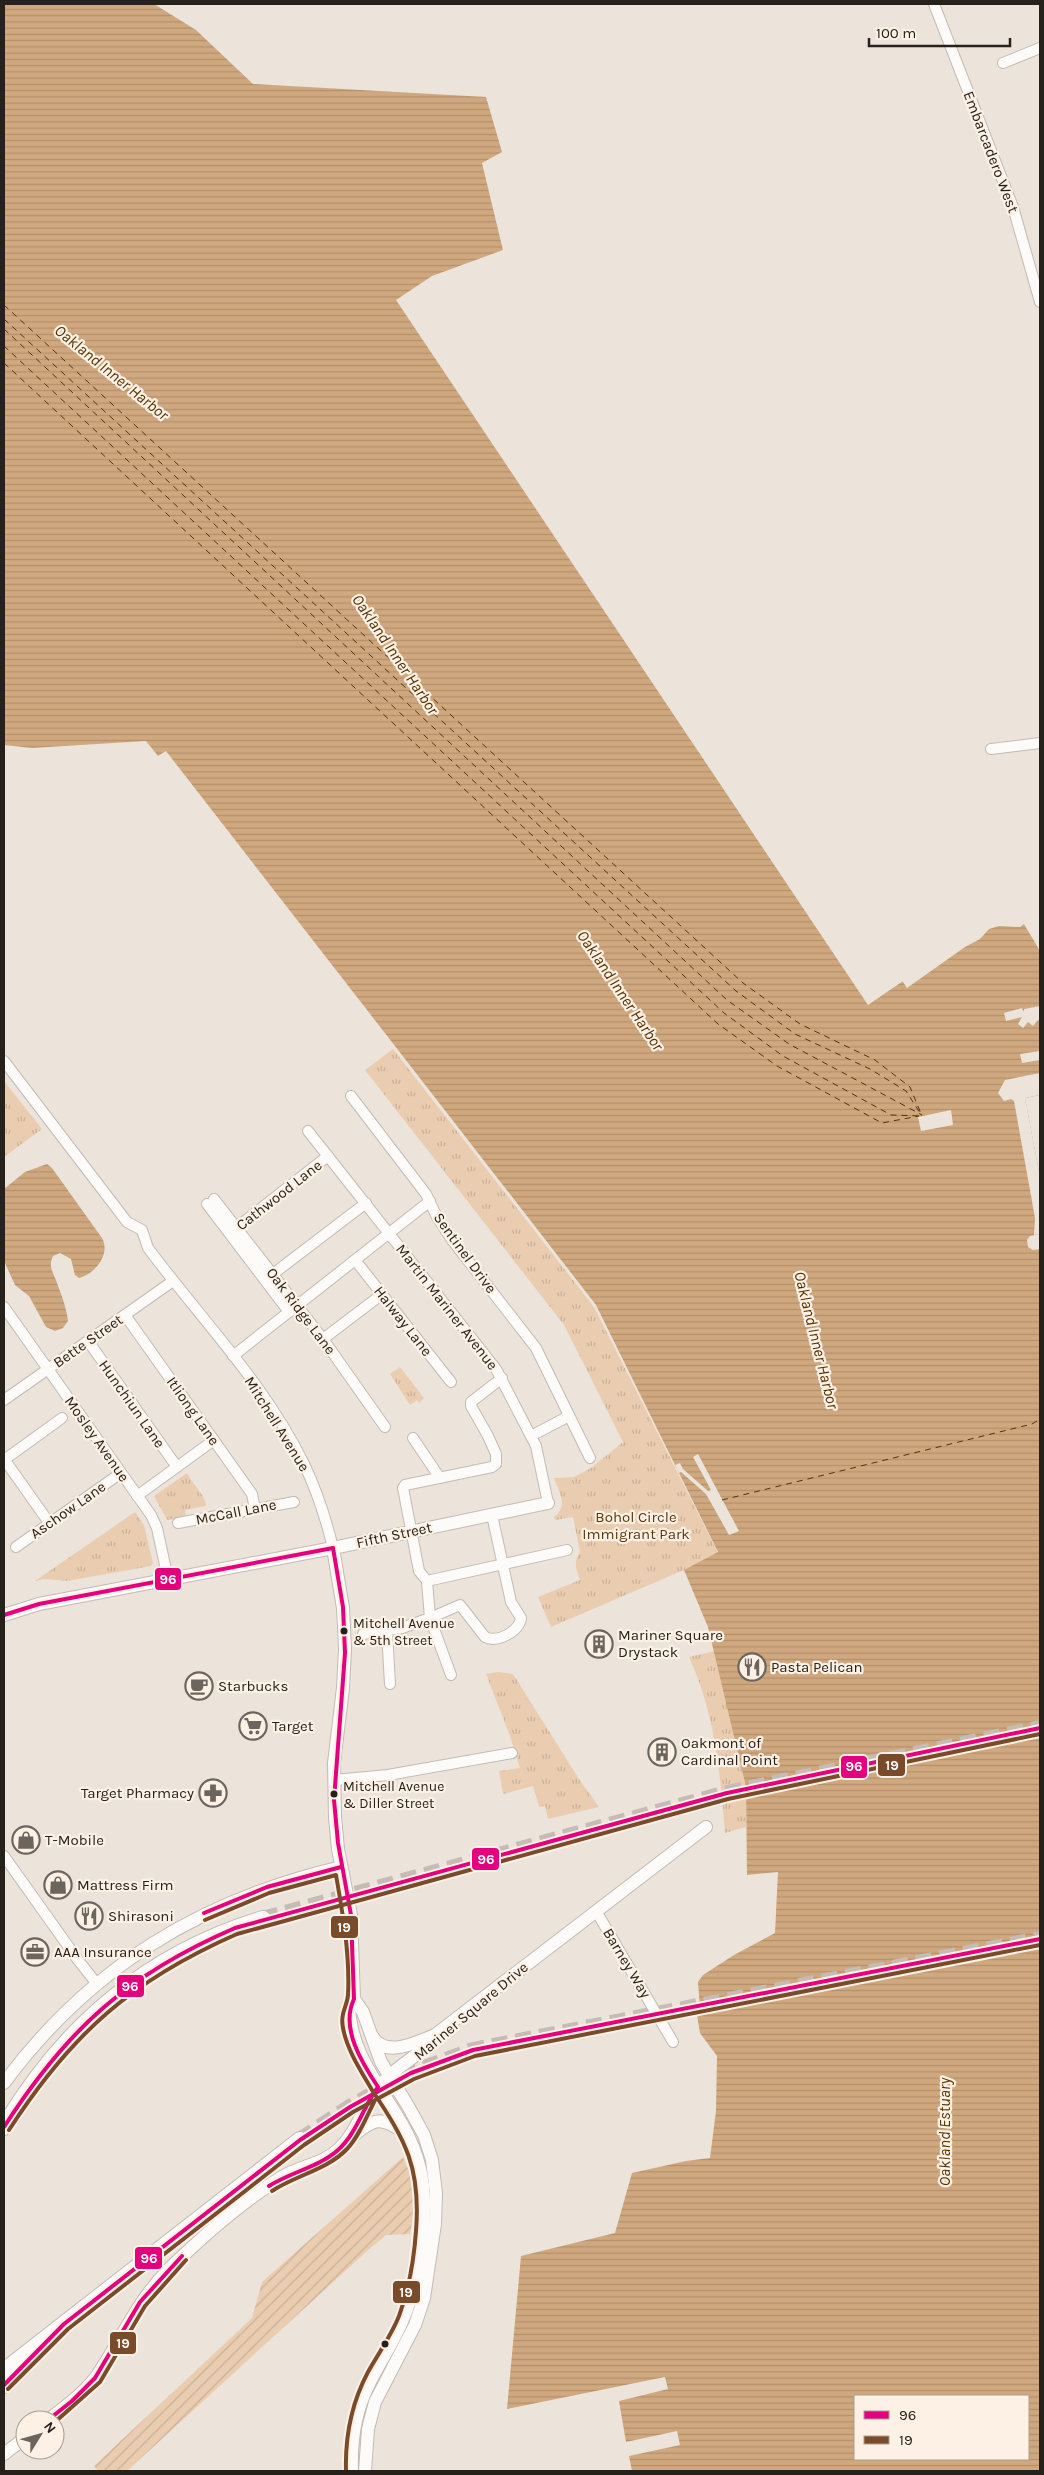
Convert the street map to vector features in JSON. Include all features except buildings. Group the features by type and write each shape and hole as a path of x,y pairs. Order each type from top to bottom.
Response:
{"main road":[{"path":"4,2127 50,2059 109,2000 146,1973 177,1954 222,1933 263,1919"},
{"path":"4,2371 300,2140"},
{"path":"4,2386 64,2324"}],"street":[{"name":"Embarcadero West","path":"934,4 1013,207 1040,302"},
{"path":"1003,63 1040,48"},
{"path":"991,749 1040,743"},
{"name":"Mitchell Avenue","path":"4,1061 127,1222 142,1230 148,1248 233,1356 268,1404 297,1450 318,1498 333,1548 341,1589 345,1642 343,1688 334,1780 334,1817 352,1932 354,1999 349,2005 354,2040 363,2063 396,2113 409,2138 421,2170 424,2195 423,2223 414,2281 403,2320 363,2397 352,2443 352,2471"},
{"name":"Sentinel Drive","path":"351,1096 430,1201 440,1224 536,1348 590,1458"},
{"name":"Martin Mariner Avenue","path":"308,1130 502,1378 540,1458 548,1503"},
{"name":"Cathwood Lane","path":"233,1230 328,1156"},
{"name":"Oak Ridge Lane","path":"210,1201 293,1309 323,1339 385,1427"},
{"path":"233,1356 430,1201"},
{"path":"269,1277 366,1203"},
{"name":"Halway Lane","path":"355,1260 451,1382"},
{"name":"Bette Street","path":"4,1400 173,1281"},
{"path":"323,1339 381,1295"},
{"name":"Mosley Avenue","path":"4,1308 137,1496 156,1528 168,1579"},
{"name":"Itliong Lane","path":"125,1315 252,1494 255,1509"},
{"name":"Hunchiun Lane","path":"88,1341 177,1467"},
{"path":"451,1675 430,1618 427,1581 418,1572 403,1488 405,1485 492,1467 496,1464 496,1454 471,1406 471,1402 502,1378"},
{"path":"531,1436 569,1416"},
{"path":"50,1524 4,1459 62,1418"},
{"path":"414,1438 440,1478"},
{"path":"137,1496 214,1440"},
{"name":"Aschow Lane","path":"16,1547 121,1473"},
{"name":"McCall Lane","path":"178,1523 294,1502"},
{"name":"Fifth Street","path":"4,1615 34,1606 333,1548 548,1503"},
{"path":"363,1634 402,1628 460,1605 485,1637 490,1640 496,1640 514,1629 520,1622 521,1616 511,1602 492,1514"},
{"path":"427,1581 567,1550"},
{"path":"387,1630 390,1684"},
{"path":"334,1780 388,1775 512,1753"},
{"name":"Mariner Square Drive","path":"61,2410 94,2378 140,2302 172,2266 219,2224 274,2183 330,2156 347,2140 378,2087 389,2076 428,2046 435,2035 706,1827"},
{"path":"4,1856 97,1984"},
{"path":"4,2083 66,2013 97,1984 154,1942 214,1909 267,1887 341,1867"},
{"name":"Barney Way","path":"596,1911 673,2042"},
{"path":"354,1999 362,2012 374,2047 389,2076 416,2119 427,2145 435,2178 435,2224 420,2311 380,2390 371,2414 365,2445 365,2471"},
{"path":"367,2029 374,2040 388,2048 403,2046 435,2035"},
{"path":"347,2140 369,2124 382,2121 395,2125 409,2138"},
{"path":"4,2454 15,2446"}],"green space":[{"name":"Bohol Circle Immigrant Park","path":"393,1049 594,1307 718,1553 691,1567 551,1627 538,1597 580,1580 576,1569 576,1562 580,1552 573,1517 555,1520 554,1517 559,1513 562,1504 554,1478 574,1477 591,1468 623,1442 564,1325 365,1070"},
{"path":"4,1081 42,1129 4,1157"},
{"path":"400,1367 424,1398 419,1403 417,1400 410,1405 390,1374"},
{"path":"187,1473 201,1493 206,1506 185,1510 186,1517 167,1520 154,1496"},
{"path":"135,1512 144,1525 153,1563 151,1566 67,1581 44,1579 35,1581"},
{"path":"715,1651 746,1787 746,1827 725,1833 715,1743 705,1700 689,1657"},
{"path":"498,1672 513,1674 579,1779 599,1807 548,1819 545,1806 539,1807 533,1786 503,1794 499,1771 520,1768 486,1674"},
{"path":"403,2157 411,2178 414,2195 414,2212 410,2234 386,2235 127,2471 98,2471 94,2466 252,2318 262,2282"}],"water":[{"path":"4,4 154,4 196,30 253,84 486,97 502,152 482,163 503,250 432,276 396,300 868,1005 989,922 1021,919 1040,951 1040,1095 1025,1098 1040,1177 1040,1234 1030,1236 1027,1240 1028,1247 1033,1250 1040,1249 1040,2471 632,2471 629,2456 680,2445 677,2431 626,2442 619,2401 668,2389 665,2377 507,2409 521,2256 615,2233 632,2173 686,2161 710,2158 716,2111 717,2056 700,2033 697,2015 700,2009 698,1982 703,1975 734,1955 775,1933 778,1872 747,1875 746,1787 708,1627 684,1570 718,1552 596,1305 166,751 158,756 146,741 32,748 4,745"},
{"path":"47,1164 52,1168 102,1238 104,1244 103,1257 96,1268 79,1278 75,1275 71,1259 60,1253 53,1256 51,1268 67,1312 68,1321 63,1328 55,1331 46,1327 29,1296 15,1285 4,1261 4,1189 25,1172"}],"pier":[{"path":"998,916 1020,916 1024,924 1020,927 999,926 989,929 980,939 965,947 907,988 901,979 988,920"},
{"path":"1040,1006 1040,1022 1038,1020 1033,1026 1028,1022 1023,1028 1018,1024 1022,1017 1006,1021 1004,1013 1022,1008 1024,1012 1024,1009"},
{"path":"1040,1051 1040,1060 1022,1063 1020,1054"},
{"path":"1040,1073 1040,1095 1025,1098 1040,1177 1040,1234 1034,1235 1035,1218 1014,1101 1011,1099 1004,1101 998,1093 1005,1080"},
{"path":"951,1110 953,1125 921,1131 918,1117"},
{"path":"698,1454 739,1531 729,1535 706,1494 681,1472 679,1473 675,1465 680,1463 683,1469 708,1491 711,1490 693,1457"}],"ferry route":[{"path":"4,305 743,983 800,1024 875,1060 910,1087 922,1116"},
{"path":"4,319 736,991 795,1034 870,1069 906,1091 920,1113"},
{"path":"4,329 727,1000 789,1044 922,1115"},
{"path":"4,346 724,1013 783,1056 891,1115 922,1116"},
{"path":"4,363 718,1024 777,1066 882,1123 919,1116"},
{"path":"722,1500 1032,1424 1040,1419"}],"tunnel":[{"path":"263,1919 727,1793 1040,1728"},
{"path":"300,2140 350,2107 411,2073 473,2050 1040,1939"}],"transit line":[{"name":"96","path":"4,1615 39,1604 333,1548"},
{"name":"96","path":"269,2186 322,2161 338,2150 350,2136 378,2087 355,2045 350,2022 350,2010 354,1999 351,1915 338,1843 334,1800 345,1653 343,1607 333,1548"},
{"name":"96","path":"4,2127 52,2061 103,2008 132,1985 163,1965 235,1928 727,1793 1040,1728"},
{"name":"19","path":"9,2130 56,2065 107,2013 135,1991 166,1971 237,1934 728,1799 1040,1734"},
{"name":"96","path":"204,1913 267,1887 341,1867"},
{"name":"19","path":"205,1920 269,1893 336,1875 348,1965 348,1995 342,2018 345,2036 359,2068 394,2125 409,2156 416,2190 417,2209 416,2231 408,2285 403,2306 396,2323 368,2372 357,2396 348,2433 346,2471"},
{"name":"96","path":"4,2385 64,2324 300,2140 350,2107 411,2073 473,2050 1040,1939"},
{"name":"19","path":"8,2389 68,2329 304,2145 353,2112 414,2079 475,2056 1040,1945"},
{"name":"19","path":"272,2191 339,2156 355,2138 374,2102"},
{"name":"96","path":"61,2410 95,2378 140,2302 182,2256"},
{"name":"19","path":"65,2413 100,2382 145,2306 186,2260"}],"place":[{"name":"Mitchell Avenue & 5th Street","path":"344,1631"},
{"name":"Mariner Square Drystack","path":"599,1644"},
{"name":"Pasta Pelican","path":"752,1667"},
{"name":"Starbucks","path":"199,1686"},
{"name":"Target","path":"253,1726"},
{"name":"Oakmont of Cardinal Point","path":"662,1752"},
{"name":"Target Pharmacy","path":"213,1793"},
{"name":"Mitchell Avenue & Diller Street","path":"334,1794"},
{"name":"T-Mobile","path":"26,1840"},
{"name":"Mattress Firm","path":"58,1885"},
{"name":"Shirasoni","path":"89,1916"},
{"name":"AAA Insurance","path":"35,1952"}],"water label":[{"name":"Oakland Inner Harbor","path":"112,372"},
{"name":"Oakland Inner Harbor","path":"396,654"},
{"name":"Oakland Inner Harbor","path":"621,990"},
{"name":"Oakland Inner Harbor","path":"817,1340"},
{"name":"Oakland Estuary","path":"944,2132"}]}
